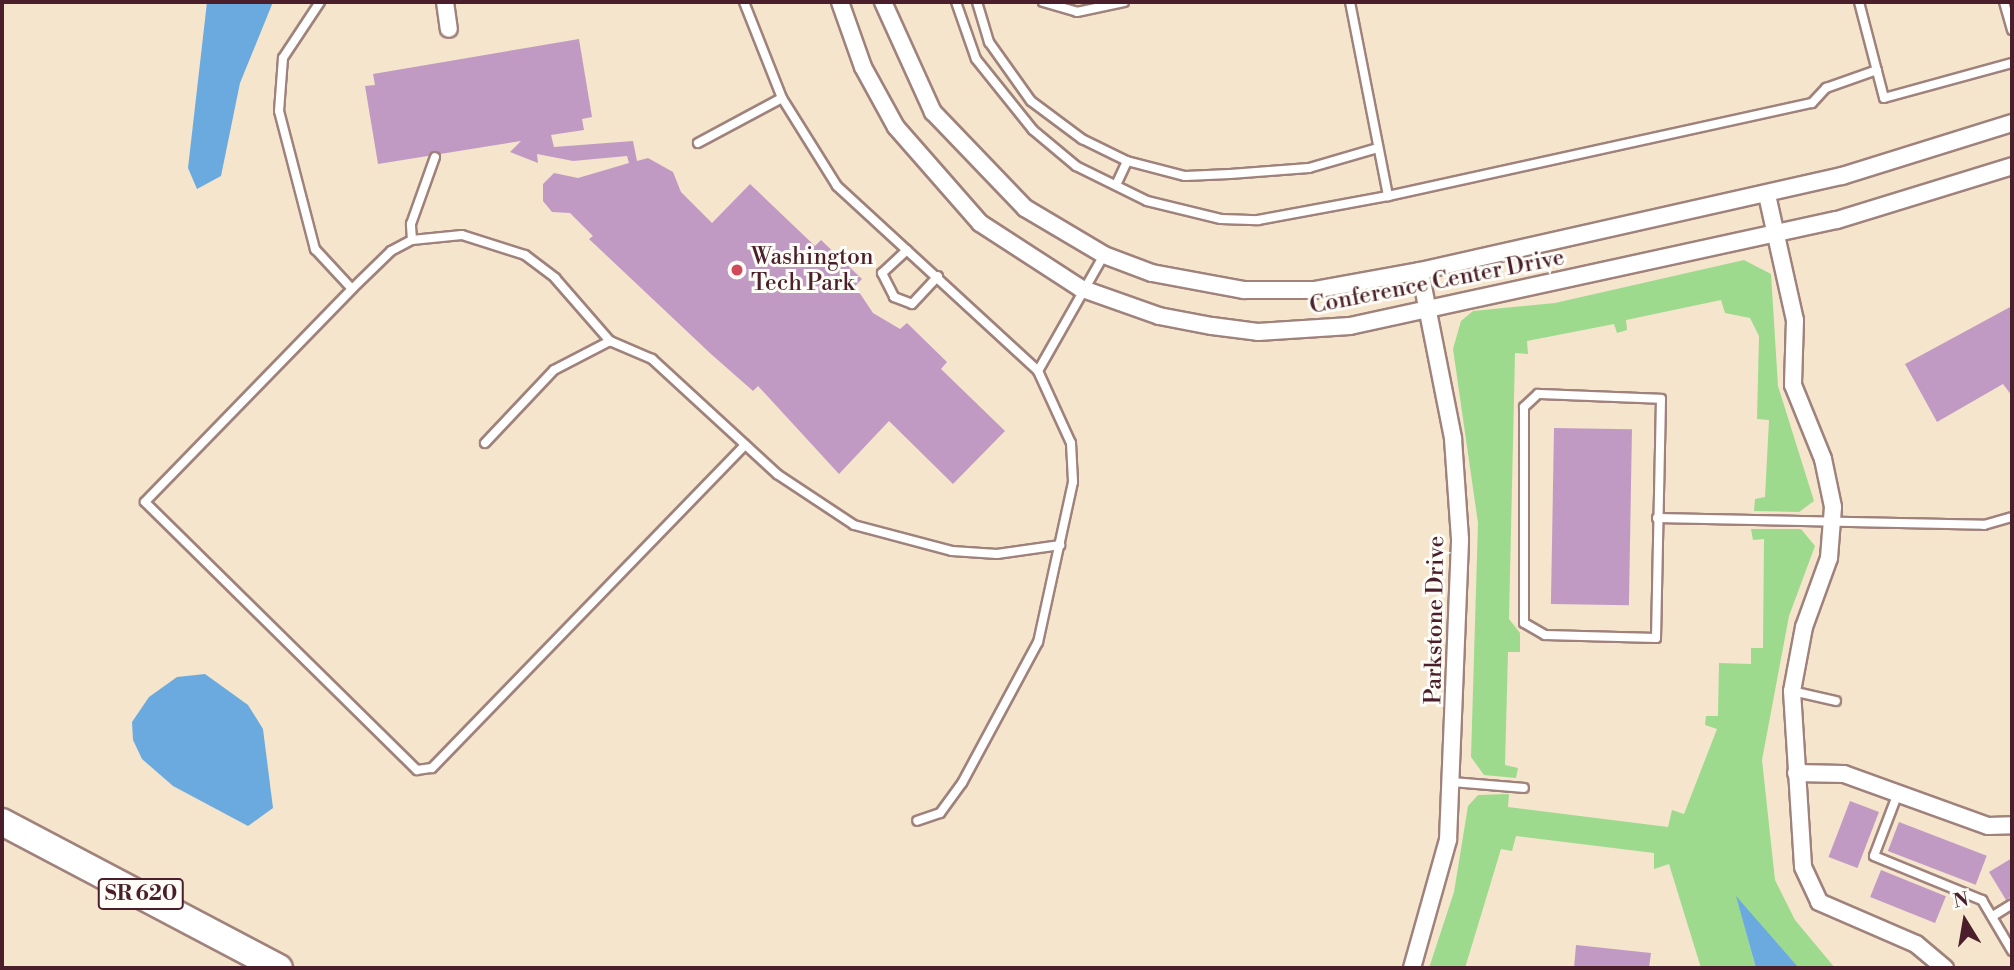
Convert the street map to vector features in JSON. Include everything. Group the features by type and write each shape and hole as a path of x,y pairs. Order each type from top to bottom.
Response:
{"main road":[{"name":"SR 620","path":"2,822 279,968"}],"street":[{"path":"445,2 449,29"},
{"name":"Conference Center Drive","path":"839,2 877,96 918,158 980,223 1080,288 1159,316 1258,332 1350,326 1777,234 2012,166"},
{"name":"Conference Center Drive","path":"883,2 915,81 953,140 1025,208 1104,255 1152,273 1244,290 1314,290 1420,271 1767,195 2012,123"},
{"path":"1767,195 1795,320 1793,385 1829,481 1832,524 1829,558 1804,627 1792,691 1803,867 1819,902 1916,944 1945,968"},
{"name":"Parkstone Drive","path":"1412,968 1448,840 1453,782 1459,490 1420,271"},
{"path":"1796,773 1844,774 1989,826 2012,825"}],"lane":[{"path":"330,2 319,3 282,58 279,111 315,249 352,289"},
{"path":"744,2 782,98 837,186 938,276 1038,371 1071,443 1073,482 1032,655 962,783 940,813 917,821"},
{"path":"956,2 966,42 1013,109 1076,166 1147,201 1221,219 1258,220 1388,196 1812,103 1826,88 1877,70"},
{"path":"977,2 989,42 1031,101 1082,139 1127,162 1185,176 1230,174 1309,169 1378,148"},
{"path":"1043,2 1077,12 1124,2"},
{"path":"1350,2 1388,196"},
{"path":"1859,2 1884,98 1894,100 2012,63"},
{"path":"2004,2 2012,30"},
{"path":"698,144 782,98"},
{"path":"412,240 435,157"},
{"path":"1116,185 1127,162"},
{"path":"745,445 432,768 417,770 145,502 391,251 412,240 462,234 525,255 555,278 610,341 652,359 745,445 821,504 896,541 997,554 1060,545"},
{"path":"907,250 882,274 894,297 912,303 938,276"},
{"path":"1038,371 1080,288 1104,255"},
{"path":"485,443 554,370 610,341"},
{"path":"1538,394 1661,399 1657,518 1656,638 1529,629 1520,608 1526,401 1538,394"},
{"path":"1657,518 1832,524 1984,525 2012,517"},
{"path":"1792,691 1836,701"},
{"path":"1453,782 1524,788"},
{"path":"1898,793 1874,856 1971,894 1993,916 2012,951"},
{"path":"1993,916 2012,904"}],"green space":[{"path":"1744,260 1771,274 1778,386 1814,501 1799,512 1754,511 1755,499 1765,497 1769,420 1757,419 1759,336 1750,318 1725,313 1721,300 1626,320 1627,330 1617,333 1614,324 1527,341 1528,354 1515,353 1509,619 1520,633 1520,652 1508,652 1505,765 1518,768 1516,778 1484,775 1471,757 1478,523 1453,349 1461,321 1473,311 1555,303"},
{"path":"1751,529 1801,529 1815,546 1789,616 1762,760 1775,880 1795,920 1835,968 1799,968 1737,898 1756,968 1701,968 1669,864 1654,869 1654,853 1516,836 1512,851 1501,849 1465,968 1429,968 1454,892 1468,806 1478,795 1509,794 1508,807 1668,827 1672,810 1684,814 1717,729 1705,725 1706,716 1718,716 1719,663 1751,664 1751,648 1763,648 1764,539 1753,540"}],"water":[{"path":"207,2 273,2 240,83 221,176 197,189 188,168"},
{"path":"205,674 248,705 263,729 273,808 248,826 173,786 142,759 133,740 132,722 149,697 177,677"},
{"path":"1736,896 1799,968 1756,968"}],"building":[{"name":"Washington Tech Park","path":"579,39 592,117 582,119 584,130 551,135 554,147 633,141 637,161 648,158 673,172 681,192 712,223 750,184 815,246 821,240 862,279 855,286 873,313 900,329 907,323 947,362 941,369 1005,431 953,484 889,421 839,474 758,386 753,391 711,354 589,239 593,236 570,213 552,212 543,201 543,184 554,173 578,178 629,163 627,156 573,161 537,154 538,163 510,152 521,141 378,164 365,86 375,85 373,74"},
{"path":"2012,306 2012,396 2003,384 1937,422 1905,364"},
{"path":"1554,428 1632,429 1629,605 1551,604"},
{"path":"1850,801 1879,812 1857,868 1828,857"},
{"path":"1899,822 1987,856 1976,885 1888,851"},
{"path":"2012,858 2012,896 2006,900 1989,872"},
{"path":"1881,870 1946,896 1935,923 1870,897"},
{"path":"1576,945 1651,953 1649,968 1574,968"}],"place":[{"name":"Washington Tech Park","path":"737,270"}]}
